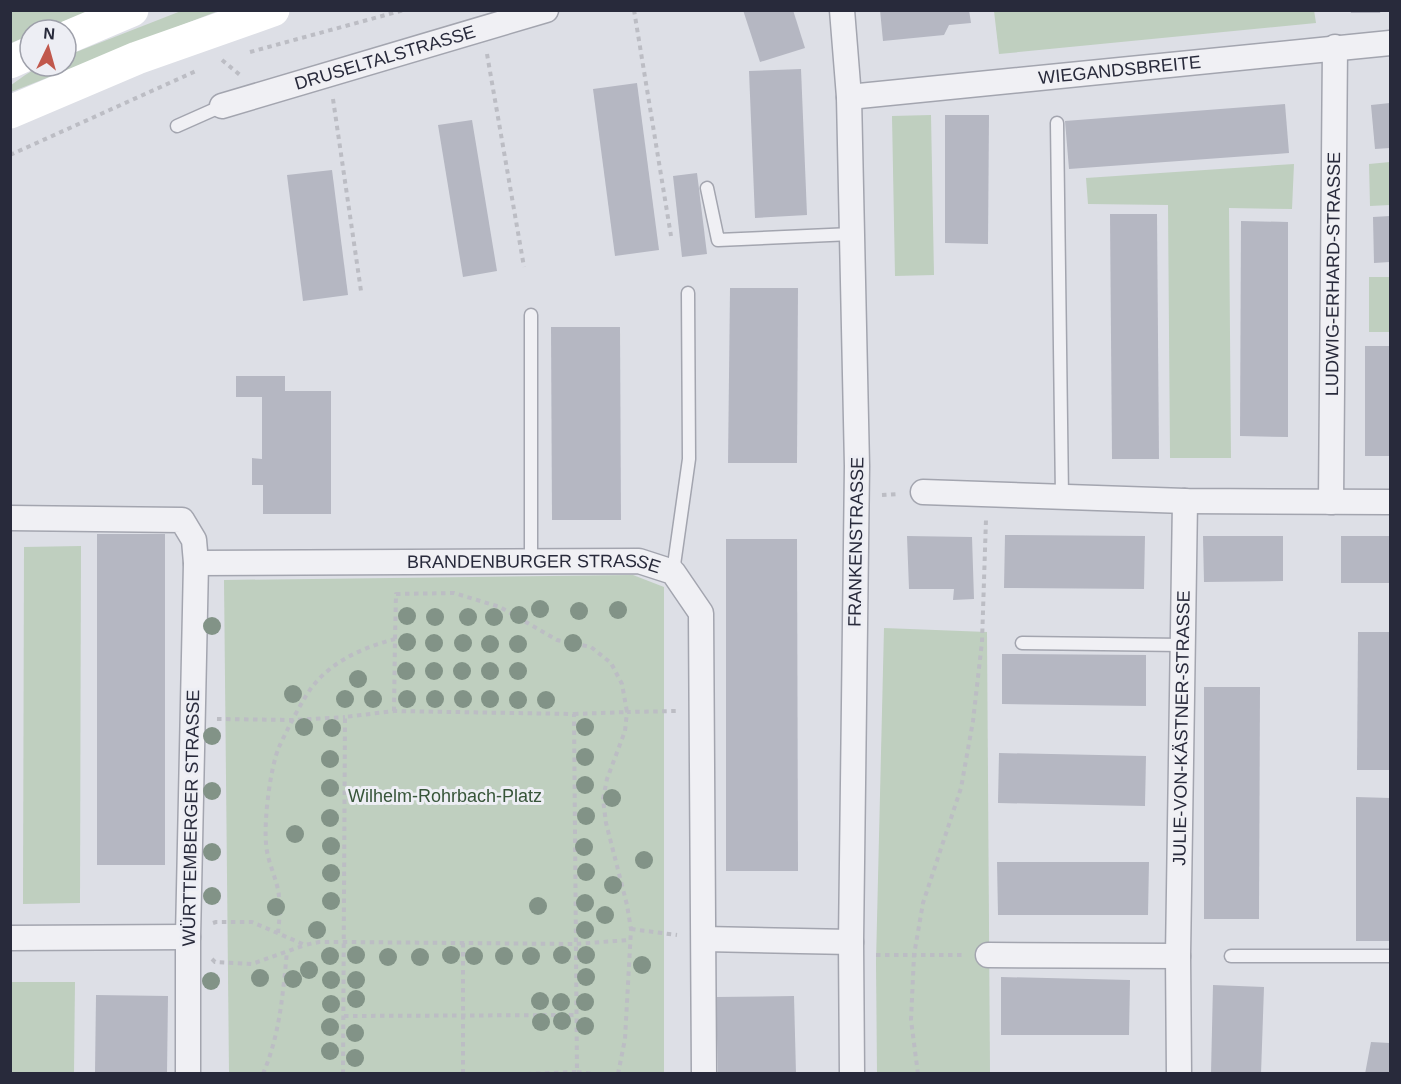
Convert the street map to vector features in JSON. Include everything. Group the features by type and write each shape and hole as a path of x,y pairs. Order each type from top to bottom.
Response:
{"main road":[{"path":"78,33 132,10"},
{"path":"10,112 137,58 273,10"}],"street":[{"name":"DRUSELTALSTRASSE","path":"222,106 546,10"},
{"name":"FRANKENSTRASSE","path":"842,10 849,97 857,497 851,949 852,1074"},
{"name":"WIEGANDSBREITE","path":"849,97 1390,43"},
{"name":"LUDWIG-ERHARD-STRASSE","path":"1331,502 1335,47"},
{"path":"923,492 1185,501 1390,502"},
{"name":"JULIE-VON-KÄSTNER-STRASSE","path":"1179,1074 1178,956 1185,501"},
{"path":"10,518 182,520 194,540 196,563"},
{"name":"BRANDENBURGER STRASSE","path":"196,563 639,561 673,572 701,613 704,939"},
{"name":"WÜRTTEMBERGER STRASSE","path":"188,1074 188,937 196,563"},
{"path":"10,938 188,937"},
{"path":"704,1074 704,939 851,949"},
{"path":"988,955 1178,956"}],"lane":[{"path":"177,126 222,106"},
{"path":"1057,123 1062,496"},
{"path":"707,188 718,240 852,234"},
{"path":"673,572 689,459 688,293"},
{"path":"531,315 531,561"},
{"path":"1022,643 1183,645"},
{"path":"1231,956 1390,956"}],"path":[{"path":"243,54 404,10"},
{"path":"634,10 671,236"},
{"path":"211,64 232,57"},
{"path":"489,66 524,267"},
{"path":"10,156 200,69"},
{"path":"336,112 361,291"},
{"path":"857,497 923,492"},
{"path":"918,1074 910,1020 914,955 923,903 961,788 973,722 982,642 987,494"},
{"path":"394,711 396,594 454,593 500,607 557,640 591,647 611,663 622,684 627,712 625,731 607,779 603,800 606,823 631,929 625,1039 618,1074"},
{"path":"278,933 280,897 270,868 266,843 267,816 279,748 313,686 348,657 372,645 394,639"},
{"path":"219,719 294,720 394,711 574,714 703,710"},
{"path":"574,714 577,1072"},
{"path":"343,1074 345,717"},
{"path":"216,922 252,922 305,945"},
{"path":"631,929 704,939"},
{"path":"215,962 252,964 319,942 575,944 629,940"},
{"path":"463,943 463,1074"},
{"path":"851,949 914,955 988,955"},
{"path":"263,1074 273,1049 280,1015 287,951"},
{"path":"344,1016 575,1015"},
{"path":"525,1074 577,1072 594,1074"}],"green space":[{"path":"1314,10 1316,23 999,54 994,11"},
{"path":"11,11 90,11 72,18 18,18 18,40 11,43"},
{"path":"181,11 218,11 78,66 78,51"},
{"path":"21,78 47,78 11,92 10,86"},
{"path":"931,115 934,275 895,276 892,116"},
{"path":"1390,162 1390,205 1370,206 1369,164"},
{"path":"1294,164 1292,209 1229,208 1231,458 1170,458 1168,205 1088,204 1086,178"},
{"path":"1369,277 1390,277 1390,332 1369,332"},
{"path":"81,546 80,903 23,904 24,547"},
{"name":"Wilhelm-Rohrbach-Platz","path":"633,575 664,587 664,1073 229,1073 224,580"},
{"path":"884,628 987,632 990,1073 877,1074 876,962"},
{"path":"11,982 75,982 74,1073 11,1073"}],"building":[{"path":"743,10 793,10 805,48 760,62"},
{"path":"880,10 969,10 971,23 949,25 944,35 883,41"},
{"path":"1350,10 1381,10 1380,13 1351,13"},
{"path":"801,69 807,215 755,218 749,71"},
{"path":"637,83 659,250 615,256 593,89"},
{"path":"1390,103 1390,148 1375,149 1371,105"},
{"path":"1285,104 1289,153 1069,169 1065,121"},
{"path":"945,115 989,115 988,244 945,243"},
{"path":"472,120 497,271 463,277 438,125"},
{"path":"332,170 348,295 303,301 287,175"},
{"path":"697,173 707,254 682,257 673,176"},
{"path":"1110,214 1157,214 1159,459 1112,459"},
{"path":"1390,216 1390,262 1374,263 1373,217"},
{"path":"1241,221 1288,222 1288,437 1240,436"},
{"path":"730,288 798,288 797,463 728,463"},
{"path":"551,327 620,327 621,520 552,520"},
{"path":"1365,346 1390,346 1390,456 1365,456"},
{"path":"236,376 285,376 285,391 331,391 331,514 263,514 263,485 252,485 252,458 262,459 262,397 236,397"},
{"path":"97,534 165,534 165,865 97,865"},
{"path":"1005,535 1145,536 1144,589 1004,588"},
{"path":"907,536 972,537 974,599 953,600 954,589 909,589"},
{"path":"1203,536 1283,536 1283,581 1204,582"},
{"path":"1341,536 1390,536 1390,583 1341,583"},
{"path":"726,539 797,539 798,871 726,871"},
{"path":"1358,632 1390,632 1390,770 1357,770"},
{"path":"1002,654 1146,655 1146,706 1002,704"},
{"path":"1204,687 1260,687 1259,919 1204,919"},
{"path":"999,753 1146,756 1145,806 998,803"},
{"path":"1356,797 1390,798 1390,941 1356,941"},
{"path":"997,862 1149,862 1148,915 998,915"},
{"path":"1001,977 1130,980 1129,1035 1001,1035"},
{"path":"1213,985 1264,987 1261,1074 1211,1074"},
{"path":"96,995 168,996 167,1074 95,1074"},
{"path":"794,996 796,1074 718,1074 716,997"},
{"path":"1371,1042 1390,1043 1390,1074 1365,1074"}]}
